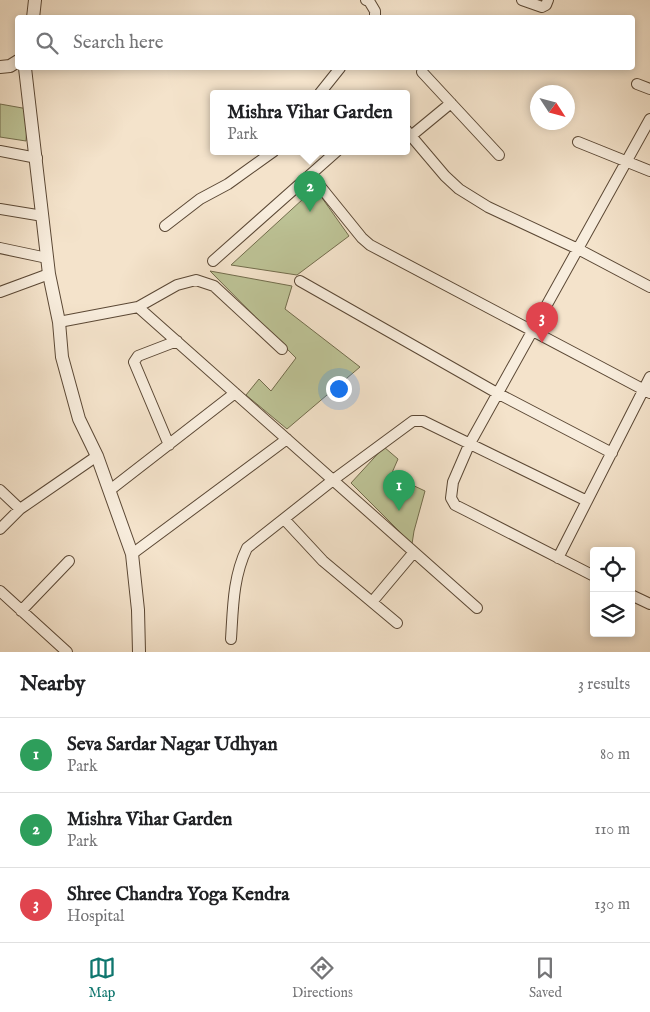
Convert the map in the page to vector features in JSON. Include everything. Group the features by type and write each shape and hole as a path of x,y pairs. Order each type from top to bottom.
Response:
{"street":[{"path":"33,15 35,0"},
{"path":"366,0 369,1 375,11 374,15"},
{"path":"522,0 542,7 546,5 548,0"},
{"path":"0,67 10,66 15,63"},
{"path":"25,70 49,274 59,322 62,357 79,419 98,456 132,554 138,610 138,652"},
{"path":"322,90 338,70"},
{"path":"422,72 499,155"},
{"path":"637,84 650,89"},
{"path":"410,132 451,102"},
{"path":"590,574 455,505 450,498 453,482 469,445 650,119"},
{"path":"410,134 445,176 459,189 488,207 578,249 650,287"},
{"path":"578,142 650,171"},
{"path":"0,151 37,158"},
{"path":"165,226 200,199 228,184 268,155"},
{"path":"213,261 332,155"},
{"path":"310,175 362,238 370,245 647,391"},
{"path":"0,209 43,216"},
{"path":"0,248 47,258"},
{"path":"0,292 49,274"},
{"path":"59,322 138,307 177,284 196,280 214,286 282,349"},
{"path":"300,281 498,393 612,453"},
{"path":"138,307 476,608"},
{"path":"169,445 134,362 138,356 176,341"},
{"path":"558,558 612,453 647,391 650,376"},
{"path":"110,490 236,393"},
{"path":"231,639 235,581 240,561 247,548 333,480 413,421 423,421 587,501"},
{"path":"132,554 287,439"},
{"path":"0,529 20,509 98,456"},
{"path":"0,490 20,509"},
{"path":"284,519 323,561 397,623"},
{"path":"372,602 414,552"},
{"path":"21,611 69,561"},
{"path":"0,591 67,652"},
{"path":"635,597 650,604"}],"green space":[{"path":"0,104 28,109 26,141 0,137"},
{"path":"315,188 349,236 297,275 231,265"},
{"path":"210,271 292,286 285,309 360,367 287,429 246,395 259,379 271,391 296,358"},
{"path":"384,447 398,459 391,475 425,491 412,544 351,483"}],"place":[{"name":"Mishra Vihar Garden","path":"310,212"},
{"name":"Shree Chandra Yoga Kendra","path":"542,343"},
{"name":"Seva Sardar Nagar Udhyan","path":"399,511"}]}
